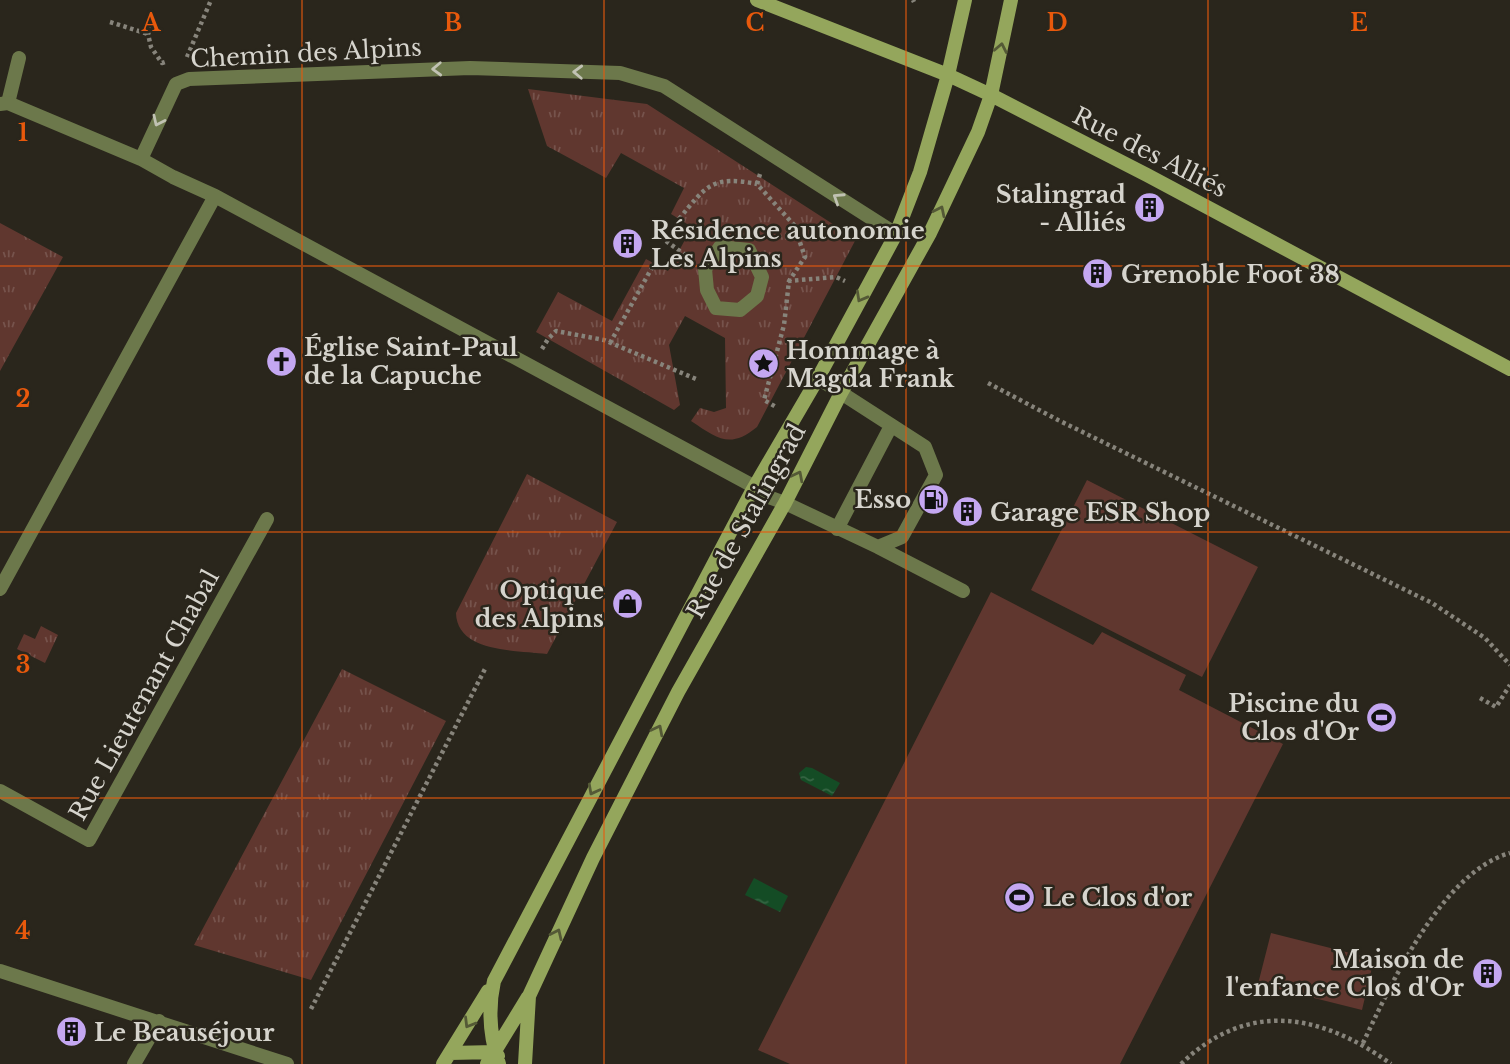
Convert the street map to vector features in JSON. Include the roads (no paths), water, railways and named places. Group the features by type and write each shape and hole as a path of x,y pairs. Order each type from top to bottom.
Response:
{"street":[{"name":"Rue des Alliés","path":"757,0 948,75 991,95 1510,369"},
{"name":"Rue de Stalingrad","path":"493,1060 488,1004 494,981 754,489 896,234 920,172 948,75 965,0"},
{"name":"Rue de Stalingrad","path":"525,1064 529,996 593,858 678,692 785,503 930,233 978,132 991,95 1011,0"},
{"path":"19,58 4,103 141,159 215,196 754,489 878,547 963,591"},
{"name":"Chemin des Alpins","path":"141,159 176,84 189,79 470,68 620,74 664,86 896,234"},
{"path":"0,589 215,196"},
{"path":"720,247 749,250 762,276 757,296 740,310 716,308 707,290 705,269 720,247"},
{"path":"818,378 925,447 936,475 902,537 878,547"},
{"path":"837,529 891,426"},
{"name":"Rue Lieutenant Chabal","path":"0,791 89,840 267,519"},
{"path":"0,971 287,1064"},
{"path":"494,981 447,1059 493,1060 507,1064"},
{"path":"493,1060 529,996"},
{"path":"134,1064 159,1021"}],"water":[{"path":"806,767 840,783 832,796 801,780 799,773"},
{"path":"754,878 788,896 780,912 745,895"}],"place":[{"name":"Stalingrad - Alliés","path":"1149,208"},
{"name":"Résidence autonomie Les Alpins","path":"628,244"},
{"name":"Grenoble Foot 38","path":"1098,274"},
{"name":"Église Saint-Paul de la Capuche","path":"281,361"},
{"name":"Hommage à Magda Frank","path":"763,364"},
{"name":"Esso","path":"934,499"},
{"name":"Garage ESR Shop","path":"967,512"},
{"name":"Optique des Alpins","path":"627,604"},
{"name":"Piscine du Clos d'Or","path":"1382,717"},
{"name":"Le Clos d'or","path":"1020,897"},
{"name":"Maison de l'enfance Clos d'Or","path":"1487,973"},
{"name":"Le Beauséjour","path":"71,1032"}]}
